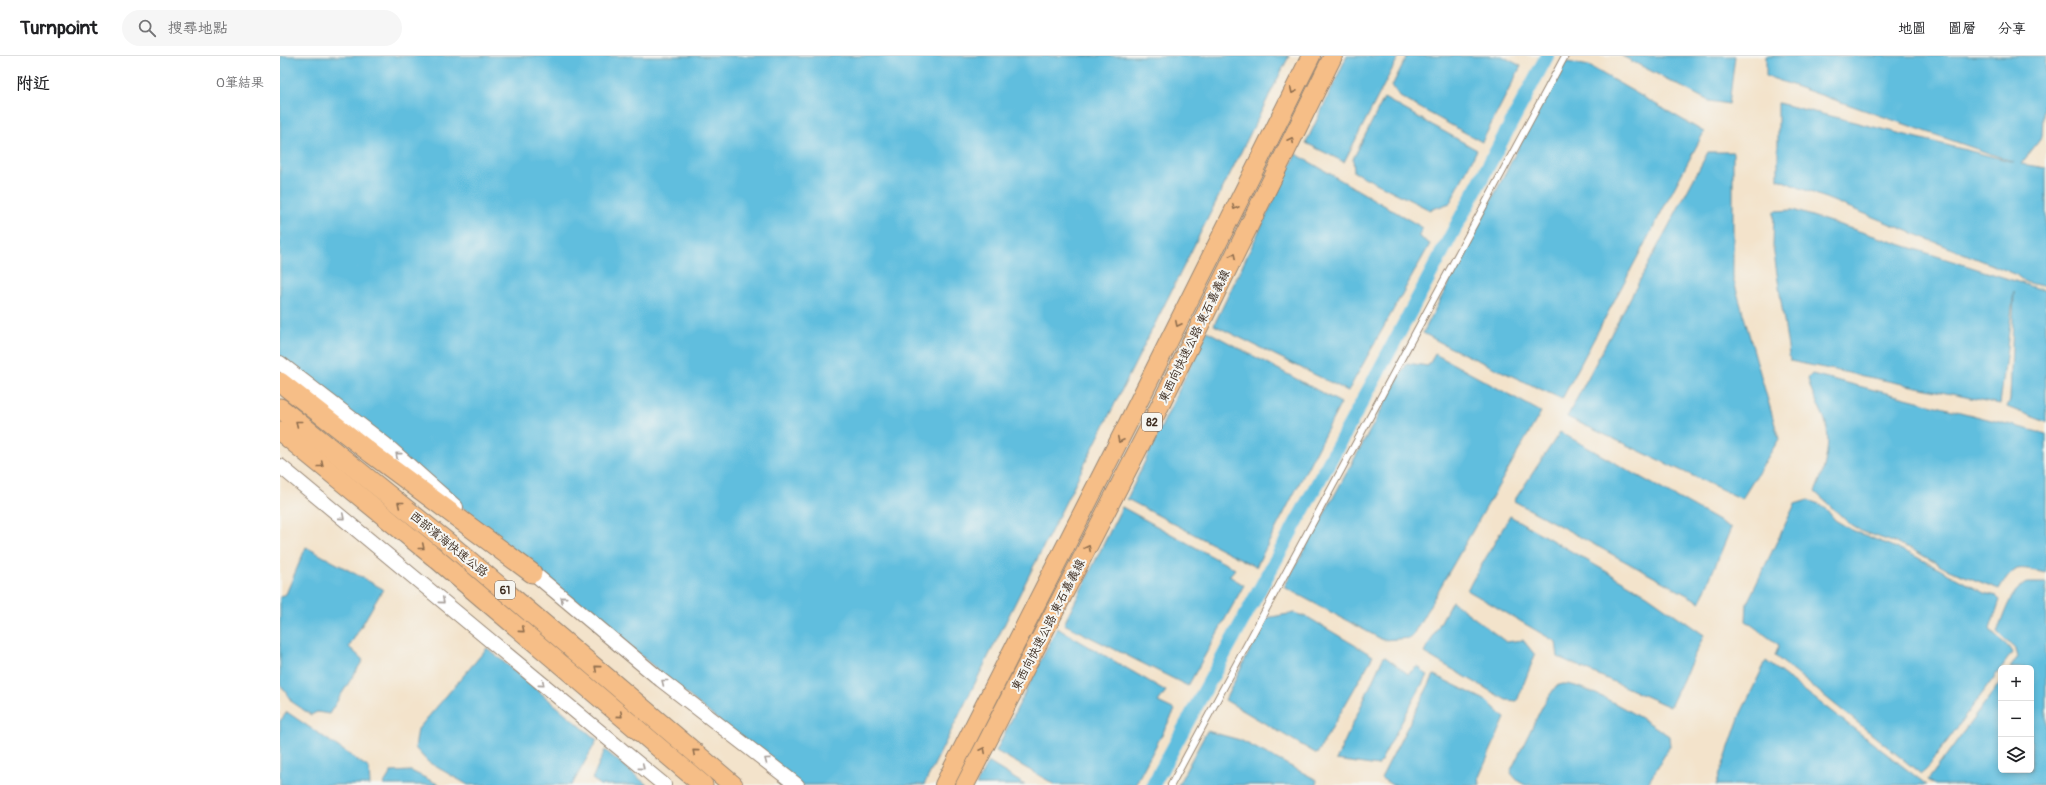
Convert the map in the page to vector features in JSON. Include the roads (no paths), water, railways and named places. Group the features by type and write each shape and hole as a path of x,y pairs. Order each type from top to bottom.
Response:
{"highway":[{"path":"280,382 372,454 532,573"},
{"name":"西部濱海快速公路","path":"280,408 452,546 729,781"},
{"name":"西部濱海快速公路","path":"280,431 438,560 703,785"}],"main road":[{"name":"東西向快速公路 東石嘉義線","path":"944,785 1128,423 1311,56"},
{"name":"東西向快速公路 東石嘉義線","path":"965,785 1148,430 1333,56"}],"street":[{"path":"280,363 385,444 532,573 661,680 797,785"},
{"path":"280,466 664,785"}],"lane":[{"path":"1171,785 1565,56"}],"water":[{"path":"280,56 1289,56 924,785 796,785 373,433 280,370"},
{"path":"1347,56 1399,56 1344,162 1306,143"},
{"path":"1407,56 1502,56 1521,66 1482,142 1400,97 1392,86"},
{"path":"1622,56 1735,56 1729,104 1709,101"},
{"path":"1766,56 2046,56 2042,137 2021,164 2046,168 2046,287 2025,282 2015,274 1778,179 1778,103 2014,162 1766,76"},
{"path":"1563,61 1589,66 1704,132 1562,399 1449,347 1423,333"},
{"path":"1384,98 1477,150 1450,203 1430,210 1354,172 1353,159"},
{"path":"1708,152 1733,152 1733,278 1779,439 1742,499 1567,417"},
{"path":"1296,154 1423,228 1418,236 1430,244 1348,391 1214,325"},
{"path":"1793,210 2046,291 2046,422 2007,407 2010,400 2014,291 2000,404 1790,361 1773,247 1774,211"},
{"path":"1207,331 1341,403 1256,567 1127,499"},
{"path":"1435,354 1541,412 1411,638 1383,640 1284,587 1407,363 1428,366"},
{"path":"1812,374 2046,434 2046,573 2029,569 2018,569 2009,575 1999,589 1946,569 1910,548 1861,531 1850,524 1815,492 1825,464 1828,443 1826,422 1812,391 1808,378"},
{"path":"1560,432 1731,528 1700,602 1514,501"},
{"path":"1808,500 1819,504 1827,510 1835,520 1852,530 1911,554 1984,593 1996,596 2000,600 1990,629 2008,646 2012,653 2003,665 1998,665 1998,672 1926,770 1921,774 1775,656 1779,645 1746,621 1747,603 1795,504"},
{"path":"1122,507 1235,569 1229,576 1244,585 1188,686 1064,624"},
{"path":"1510,516 1647,595 1704,635 1670,707 1558,657 1556,642 1467,590"},
{"path":"306,547 383,589 349,647 363,660 329,714 317,712 311,715 292,702 280,684 280,597 286,594"},
{"path":"2028,583 2046,583 2046,785 1935,785 1928,780 1998,685 1998,773 2034,773 2034,665 2012,665 2017,658 2015,649 1997,632 2008,604 2022,586"},
{"path":"1452,601 1506,642 1523,640 1535,655 1517,701 1506,700 1424,653"},
{"path":"1294,613 1309,618 1373,656 1317,754 1225,700 1266,618"},
{"path":"1057,628 1166,691 1158,702 1175,710 1135,785 1056,785 996,751"},
{"path":"487,648 597,740 572,785 468,785 428,762 415,748 418,729"},
{"path":"1384,656 1408,674 1418,666 1427,675 1378,766 1336,760"},
{"path":"1766,661 1927,785 1716,785 1740,715"},
{"path":"1434,675 1487,701 1505,718 1479,777 1480,785 1392,785 1381,778"},
{"path":"1563,684 1573,685 1601,696 1617,704 1669,736 1670,746 1647,785 1525,785 1518,781 1510,772 1543,705 1556,686"},
{"path":"287,712 369,768 370,785 280,785 280,721"},
{"path":"1207,731 1240,740 1317,780 1316,785 1178,785"},
{"path":"605,750 647,785 601,785 592,779"},
{"path":"988,762 1025,785 976,785"},
{"path":"411,771 440,785 383,785 391,772"}],"waterway":[{"path":"1153,785 1375,378 1547,56"}]}
